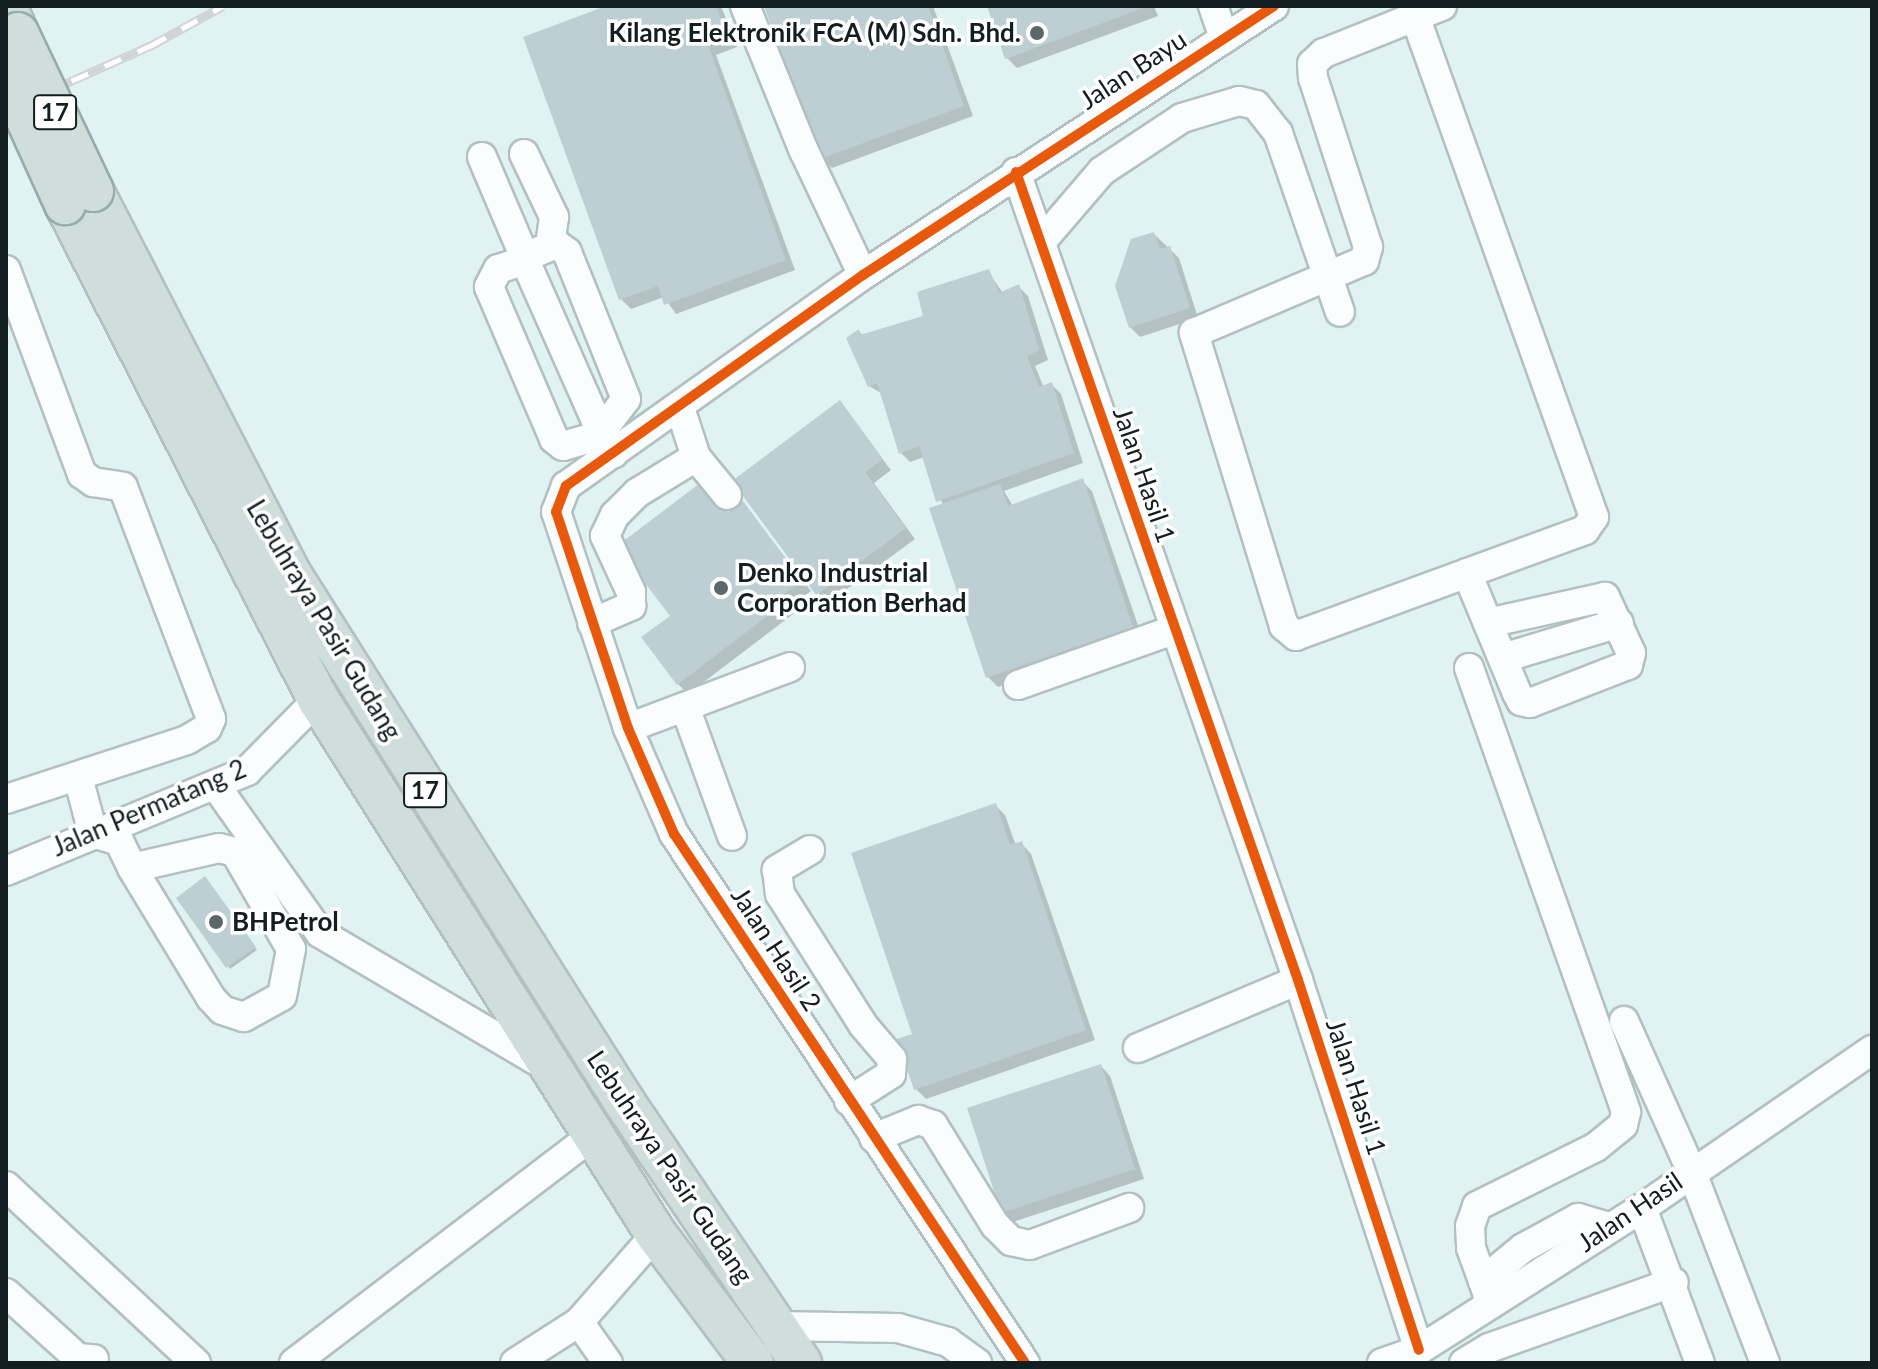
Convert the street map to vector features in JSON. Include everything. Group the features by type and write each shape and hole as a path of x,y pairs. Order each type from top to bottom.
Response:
{"highway":[{"name":"Lebuhraya Pasir Gudang","path":"12,20 79,198 318,699 656,1234 748,1362"},
{"name":"Lebuhraya Pasir Gudang","path":"6,74 290,573 625,1103 801,1363"}],"street":[{"path":"745,6 804,151 863,275"},
{"path":"1213,6 1224,38"},
{"name":"Jalan Bayu","path":"1016,172 1274,6"},
{"path":"1416,19 1594,517 1585,530 1302,635 1290,634 1284,626 1193,338 1202,326 1360,264 1369,252 1313,78 1312,64 1324,53 1416,19 1442,6"},
{"path":"1042,241 1102,171 1182,118 1239,101 1256,105 1278,133 1340,312"},
{"path":"524,154 554,217 550,244 526,260 498,269 489,287 554,439 570,446 607,443 680,408 863,275 1016,172"},
{"path":"482,157 607,443"},
{"name":"Jalan Hasil 1","path":"1016,172 1173,630 1298,980 1419,1350"},
{"path":"550,244 567,252 626,396 607,443"},
{"path":"6,270 82,474 93,482 123,487 211,719 207,728 187,740 6,799"},
{"path":"680,408 696,457 727,495"},
{"name":"Jalan Hasil 2","path":"607,443 566,486 556,512 628,728 674,834 1025,1363"},
{"path":"592,623 631,606 631,592 605,536 615,515 637,493 696,457"},
{"path":"1467,573 1488,623 1503,658 1521,701 1530,703 1628,665 1631,653 1612,602 1596,596 1488,623"},
{"path":"1503,658 1619,623"},
{"path":"1018,685 1173,630"},
{"path":"628,728 790,667"},
{"path":"1469,668 1626,1112 1623,1125 1596,1147 1477,1206 1470,1226 1471,1248 1487,1292"},
{"name":"Jalan Permatang 2","path":"6,871 247,771 318,699"},
{"path":"685,707 732,836"},
{"path":"78,777 93,833 119,841 132,868 222,1010 244,1017 282,996 291,949 235,852 219,848 132,868"},
{"path":"216,786 320,933 550,1069"},
{"path":"810,850 777,870 780,894 863,1025 892,1059 891,1074 849,1101"},
{"path":"1138,1048 1298,980"},
{"path":"1624,1021 1667,1127 1691,1170 1765,1363"},
{"name":"Jalan Hasil","path":"1382,1363 1419,1350 1487,1292 1642,1208 1691,1170 1872,1050"},
{"path":"874,1138 918,1120 933,1125 995,1225 1011,1241 1030,1245 1129,1208"},
{"path":"294,1363 595,1134"},
{"path":"6,1186 196,1363"},
{"path":"1642,1208 1674,1282 1700,1363"},
{"path":"515,1363 579,1322 656,1234"},
{"path":"1464,1363 1489,1348 1674,1282"},
{"path":"6,1293 78,1358 94,1359"},
{"path":"579,1322 608,1363"},
{"path":"777,1326 898,1328 948,1342 977,1363"}],"building":[{"path":"606,6 716,6 728,37 708,45 786,260 664,305 658,286 619,300 523,37"},
{"path":"764,6 928,6 964,106 820,159"},
{"name":"Kilang Elektronik FCA (M) Sdn. Bhd.","path":"987,6 1149,6 1005,59"},
{"path":"1154,232 1160,249 1170,246 1190,308 1129,328 1115,286 1131,239"},
{"path":"989,269 999,293 1019,284 1039,350 1027,356 1039,387 1052,382 1074,453 936,502 919,446 899,454 877,383 868,387 846,338 859,329 860,335 923,316 917,292"},
{"path":"840,400 883,459 865,472 906,528 816,595 732,481"},
{"path":"1083,478 1133,627 986,678 929,508 1000,484 1008,506"},
{"name":"Denko Industrial Corporation Berhad","path":"704,480 728,512 743,501 802,581 784,594 788,600 677,685 641,637 670,616 617,546"},
{"path":"996,803 1010,845 1022,841 1086,1030 914,1090 897,1039 912,1034 851,853"},
{"name":"BHPetrol","path":"205,876 256,947 226,968 176,898"},
{"path":"1101,1064 1135,1169 1001,1213 967,1108"}],"railway":[{"path":"6,110 150,46 223,6"}],"cycle path":[{"path":"1025,1363 674,834 628,728 556,512 566,486 863,275 1274,6"},
{"path":"1016,172 1298,980 1419,1350"}],"place":[{"name":"Kilang Elektronik FCA (M) Sdn. Bhd.","path":"1037,33"},
{"name":"Denko Industrial Corporation Berhad","path":"721,588"},
{"name":"BHPetrol","path":"216,922"}]}
